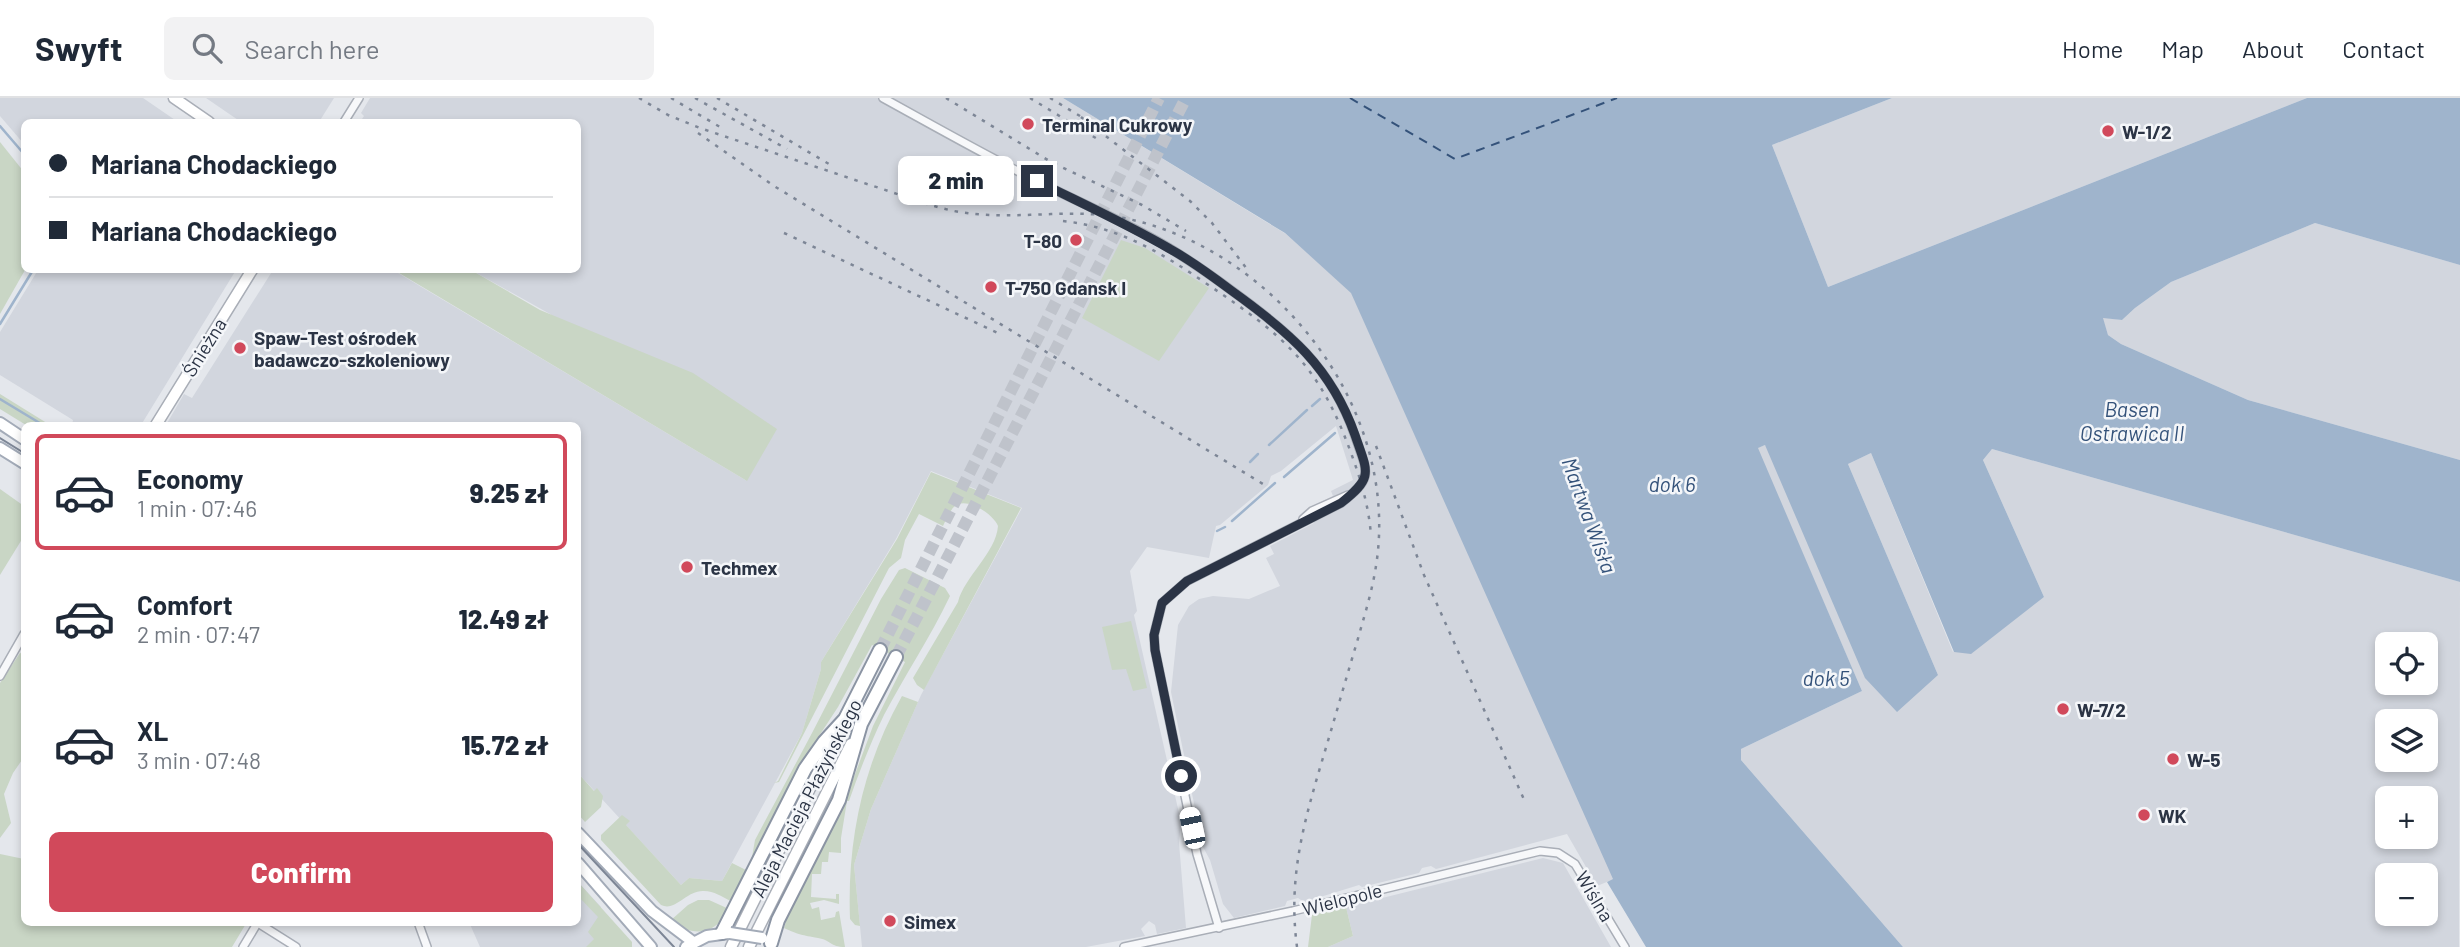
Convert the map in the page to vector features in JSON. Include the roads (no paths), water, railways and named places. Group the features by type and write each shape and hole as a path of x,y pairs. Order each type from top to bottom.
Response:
{"highway":[{"name":"Aleja Macieja Płażyńskiego","path":"845,719 880,649"},
{"name":"Aleja Macieja Płażyńskiego","path":"861,724 896,657"},
{"path":"726,933 805,769 845,719"},
{"path":"770,943 778,920 839,800 861,724"}],"main road":[{"path":"174,98 205,119"},
{"name":"Śnieżna","path":"158,422 250,273"},
{"path":"0,423 21,437"},
{"path":"0,448 21,461"},
{"name":"Aleja Macieja Płażyńskiego","path":"731,947 845,719"},
{"name":"Aleja Macieja Płażyńskiego","path":"749,947 861,724"},
{"path":"581,836 652,911 690,944 726,933 770,943"},
{"path":"581,866 651,947"}],"street":[{"path":"346,119 359,98"},
{"path":"883,98 1024,175 1174,250 1282,327 1308,354 1325,377 1349,421 1365,474 1362,485 1341,503 1187,581 1162,603 1156,619 1155,650 1197,854 1219,928"},
{"path":"0,676 21,640"},
{"name":"Wielopole","path":"1125,947 1219,928 1540,851 1558,853"},
{"name":"Wiślna","path":"1558,853 1576,864 1625,947"},
{"path":"243,947 256,926"},
{"path":"263,926 296,947"},
{"path":"419,926 427,947"}],"water":[{"path":"1063,98 1892,98 1772,145 1828,287 2307,98 2460,98 2460,265 2315,223 2171,282 2122,320 2103,318 2108,335 2121,344 2248,400 2460,460 2460,582 1992,449 1983,460 2044,597 1971,654 1954,652 1871,453 1848,464 1938,675 1897,712 1865,678 1765,445 1758,448 1862,691 1741,749 1741,760 1903,947 1646,947 1607,882 1613,879 1351,293 1285,233"}],"waterway":[{"path":"0,126 21,150"},
{"path":"0,324 31,273"},
{"path":"0,399 38,422"},
{"path":"1312,406 1320,399"},
{"path":"1269,445 1307,410"},
{"path":"1284,477 1335,433"},
{"path":"1250,462 1258,454"},
{"path":"1232,521 1275,483"},
{"path":"1217,531 1225,527"}],"tunnel":[{"path":"880,650 1159,98"},
{"path":"896,657 1186,98"}],"tram line":[{"path":"0,438 21,451"},
{"path":"581,847 674,947"}],"railway":[{"path":"639,98 668,115 700,128 954,211 997,215 1103,215 1124,218 1179,235 1231,263 1277,300 1316,345 1347,395 1369,450 1379,507 1376,566 1372,585 1303,830 1294,898 1297,947"},
{"path":"671,98 725,130"},
{"path":"695,98 787,149"},
{"path":"717,98 829,164"},
{"path":"946,98 1051,162 1142,205 1186,231"},
{"path":"1030,98 1099,140"},
{"path":"1050,98 1090,122"},
{"path":"1081,117 1190,201 1212,223 1247,269"},
{"path":"698,133 774,186 1263,484"},
{"path":"1063,221 1103,229 1156,252 1234,303 1278,337 1296,355 1312,374 1339,422 1361,483 1371,536"},
{"path":"784,233 1000,334"},
{"path":"1376,446 1424,575 1526,804"}],"place":[{"name":"Terminal Cukrowy","path":"1028,124"},
{"name":"W-1/2","path":"2108,131"},
{"name":"T-80","path":"1076,240"},
{"name":"T-750 Gdansk I","path":"991,287"},
{"name":"Spaw-Test ośrodek badawczo-szkoleniowy","path":"240,348"},
{"name":"Techmex","path":"687,567"},
{"name":"W-7/2","path":"2063,709"},
{"name":"W-5","path":"2173,759"},
{"name":"WK","path":"2144,815"},
{"name":"Simex","path":"890,921"}],"water label":[{"name":"Basen Ostrawica II","path":"2132,420"},
{"name":"dok 6","path":"1672,483"},
{"name":"Martwa Wisła","path":"1590,515"},
{"name":"dok 5","path":"1826,677"}]}
